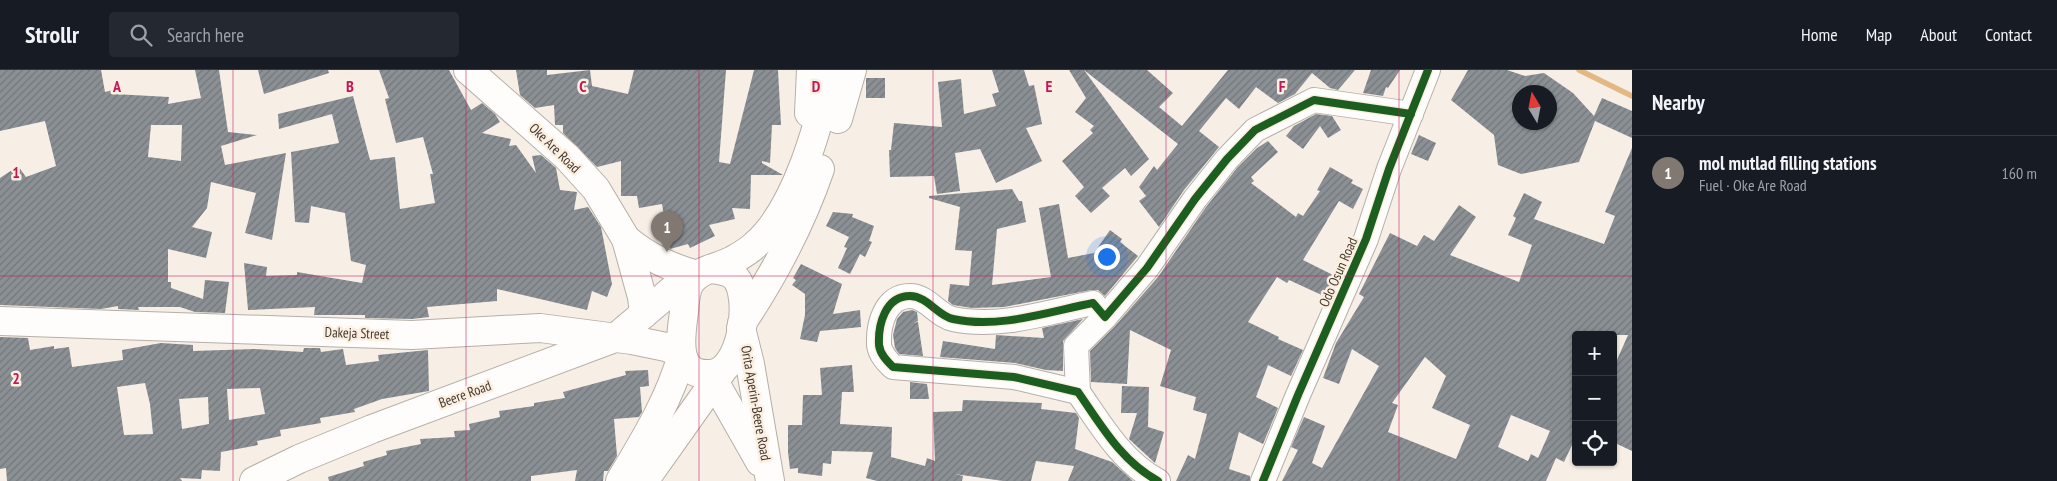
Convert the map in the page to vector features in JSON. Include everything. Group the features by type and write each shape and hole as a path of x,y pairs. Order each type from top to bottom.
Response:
{"main road":[{"name":"Oke Are Road","path":"468,70 567,157 596,189 626,239 642,298 644,314"},
{"path":"808,169 811,70"},
{"path":"742,326 790,242 832,70"},
{"path":"615,338 677,286 732,260 754,246 771,229 838,118 852,70"},
{"name":"Oke Are Road","path":"626,239 642,252 662,263 700,274"},
{"path":"644,481 716,376 735,355 742,326 744,303 741,286 734,276 724,271 700,274 689,284 685,299 680,343 682,354 688,366 698,372 716,376"},
{"name":"Dakeja Street","path":"0,321 412,335 540,328 615,338"},
{"name":"Orita Aperin-Beere Road","path":"742,326 770,480"},
{"path":"615,338 666,348 682,354"},
{"name":"Beere Road","path":"254,481 299,459 372,429 615,338"},
{"path":"620,481 654,423 676,375 682,354"},
{"name":"Orita Aperin-Beere Road","path":"716,376 770,480"}],"street":[{"name":"Odo Osun Road","path":"1263,481 1366,239 1390,169 1428,70"},
{"path":"1158,481 1142,472 1123,455 1078,392 1076,346 1105,317 1147,268 1221,165 1255,130 1314,100 1411,114"},
{"path":"1078,392 1014,377 893,368 884,358 879,346 886,309 893,301 910,296 931,304 950,319 978,322 1017,319 1093,304 1105,317"}],"building":[{"path":"0,70 101,70 105,92 113,90 114,94 169,97 168,104 201,98 195,70 219,70 228,132 257,135 221,146 225,165 286,153 272,240 245,233 256,193 211,182 207,208 192,227 212,232 206,258 168,249 168,282 171,282 171,288 203,299 205,280 229,282 225,313 195,312 180,307 138,307 139,310 118,309 118,306 101,309 0,305 0,178 18,166 26,177 56,166 45,121 0,131","holes":["151,125 182,125 181,161 148,157"]},
{"path":"258,70 328,70 329,73 264,94"},
{"path":"379,70 449,70 471,110 482,103 495,114 500,122 482,133 511,139 509,146 516,145 536,173 532,156 541,155 556,168 560,190 577,192 574,210 588,207 601,227 612,284 607,297 592,291 587,310 497,289 497,301 427,307 429,317 412,319 365,318 365,315 314,315 315,307 248,310 244,263 267,267 266,276 297,275 297,272 362,283 366,265 351,261 345,213 311,206 309,223 295,222 291,152 339,143 332,114 279,129 278,114 353,96 370,160 395,157 400,209 435,203 430,174 433,174 423,137 396,143 385,99 389,98"},
{"path":"516,70 547,70 547,75 590,70 592,86 628,94 634,70 726,70 719,162 730,164 754,70 778,70 781,125 772,125 770,163 762,161 762,163 783,175 751,175 750,209 732,208 735,219 709,225 715,236 690,248 688,244 670,249 662,204 639,208 637,196 621,196 621,161 597,167 563,133 563,125 555,125 554,105 535,108 520,95"},
{"path":"992,70 1024,70 1029,86 1034,85 1042,124 1026,128 1042,161 996,183 980,149 955,153 960,191 937,194 934,176 890,177 889,150 891,150 894,123 942,127 938,82 961,79 964,114 996,106 992,94 999,92"},
{"path":"1069,70 1084,70 1149,159 1131,176 1125,168 1102,188 1110,196 1091,213 1075,196 1084,187 1062,161 1093,133 1090,130 1094,126 1075,112 1086,98"},
{"path":"1084,70 1147,70 1173,93 1159,107 1182,126 1228,70 1355,70 1338,90 1330,88 1312,73 1295,94 1278,103 1256,87 1239,109 1226,98 1199,131 1219,147 1184,190 1159,227 1139,201 1146,196 1139,187 1154,166 1157,170 1178,144"},
{"path":"1371,70 1400,70 1388,88 1386,87 1383,96 1363,93"},
{"path":"1468,70 1507,70 1525,76 1544,73 1573,93 1594,116 1602,98 1632,111 1632,138 1595,121 1579,162 1521,174 1498,165 1494,135 1451,100"},
{"path":"866,78 885,78 885,98 866,98"},
{"path":"1316,114 1332,116 1341,130 1328,138 1320,126 1303,149 1286,136 1294,126"},
{"path":"1419,135 1436,143 1428,161 1411,154"},
{"path":"1268,141 1278,152 1251,177 1254,181 1251,183 1296,217 1298,213 1303,216 1320,191 1317,190 1330,167 1353,180 1351,183 1363,189 1353,209 1339,201 1303,260 1335,276 1326,297 1289,280 1287,283 1277,277 1248,322 1279,337 1278,339 1303,350 1291,376 1268,365 1256,397 1278,408 1263,444 1239,432 1229,469 1250,476 1250,481 1176,481 1188,455 1195,459 1207,414 1193,410 1196,397 1160,386 1171,350 1130,330 1127,384 1091,382 1090,351 1158,277 1206,207 1237,168 1257,148"},
{"path":"1632,148 1632,451 1617,444 1617,360 1628,335 1617,335 1617,331 1572,331 1572,445 1564,462 1556,458 1546,481 1282,481 1298,450 1291,447 1304,417 1325,426 1312,463 1322,468 1379,366 1352,349 1339,384 1323,378 1336,343 1364,297 1359,294 1390,233 1417,246 1424,235 1434,241 1459,205 1476,217 1450,255 1519,282 1532,245 1508,235 1516,218 1513,216 1524,193 1542,202 1534,219 1604,244 1615,216 1605,212","holes":["1425,357 1446,376 1432,408 1470,425 1456,459 1388,432 1398,405 1392,403","1511,415 1550,431 1538,458 1531,454 1528,461 1498,447"]},
{"path":"1012,189 1019,201 1022,201 1026,222 997,229 992,285 1051,277 1039,208 1059,204 1068,258 1094,253 1110,230 1122,239 1120,242 1138,256 1105,296 1098,290 1091,290 1004,307 972,308 953,305 948,301 950,284 969,286 972,251 955,250 960,207 929,198 929,196"},
{"path":"833,212 853,214 852,217 874,226 869,241 872,242 865,257 860,254 850,274 838,268 847,248 844,247 849,237 826,226"},
{"path":"801,264 842,284 833,314 860,310 861,327 820,331 817,342 800,339 805,315 805,294 792,285 796,280 793,278"},
{"path":"912,310 917,312 918,321 914,323 918,322 923,356 899,354 895,348 893,335 897,319 903,312"},
{"path":"1083,319 1063,341 1063,371 1046,370 1015,363 940,357 943,341 995,349 996,335 1044,338 1042,328"},
{"path":"0,337 28,338 30,350 54,346 54,349 69,347 72,367 123,360 122,350 161,343 193,345 193,351 255,349 303,352 304,348 320,348 321,352 343,349 346,365 379,361 378,355 428,350 429,391 382,399 354,409 355,412 320,418 321,423 280,430 281,436 257,441 258,445 221,452 220,471 202,470 201,479 180,478 182,481 7,481 6,468 0,469","holes":["145,383 150,404 153,434 124,435 117,387","260,388 265,414 229,420 227,389","208,397 209,424 182,429 179,399"]},
{"path":"852,365 854,392 842,392 840,424 892,427 891,457 925,466 927,458 935,461 933,412 962,411 963,400 1042,403 1041,409 1076,413 1079,418 1075,449 1112,462 1133,481 1068,481 1074,466 1036,461 1031,481 1003,481 955,474 963,476 962,481 877,481 866,478 873,452 832,451 831,464 823,463 822,476 798,473 798,468 790,469 788,425 802,425 803,395 822,395 820,368"},
{"path":"648,370 649,386 640,387 642,412 639,417 614,419 617,456 608,471 604,471 603,481 575,481 577,470 531,476 531,481 329,481 328,477 364,466 363,462 387,455 386,451 421,444 420,439 455,437 454,431 470,430 469,424 500,417 499,411 534,406 534,403 565,398 563,392 626,375 625,371"},
{"path":"910,382 927,384 929,399 910,399"},
{"path":"1122,386 1149,387 1148,427 1164,432 1155,463 1129,439 1137,413 1121,413"}],"waterway":[{"path":"1579,70 1632,96"}],"cycle path":[{"path":"1263,481 1366,239 1389,169 1428,70"},
{"path":"1158,481 1145,473 1122,453 1078,392 1014,377 893,367 882,354 879,345 882,321 889,306 901,297 910,296 922,299 942,314 953,319 970,322 988,322 1023,318 1093,303 1105,317 1147,268 1195,199 1227,159 1255,130 1314,100 1411,114"}],"place":[{"name":"mol mutlad filling stations","path":"667,252"}]}
